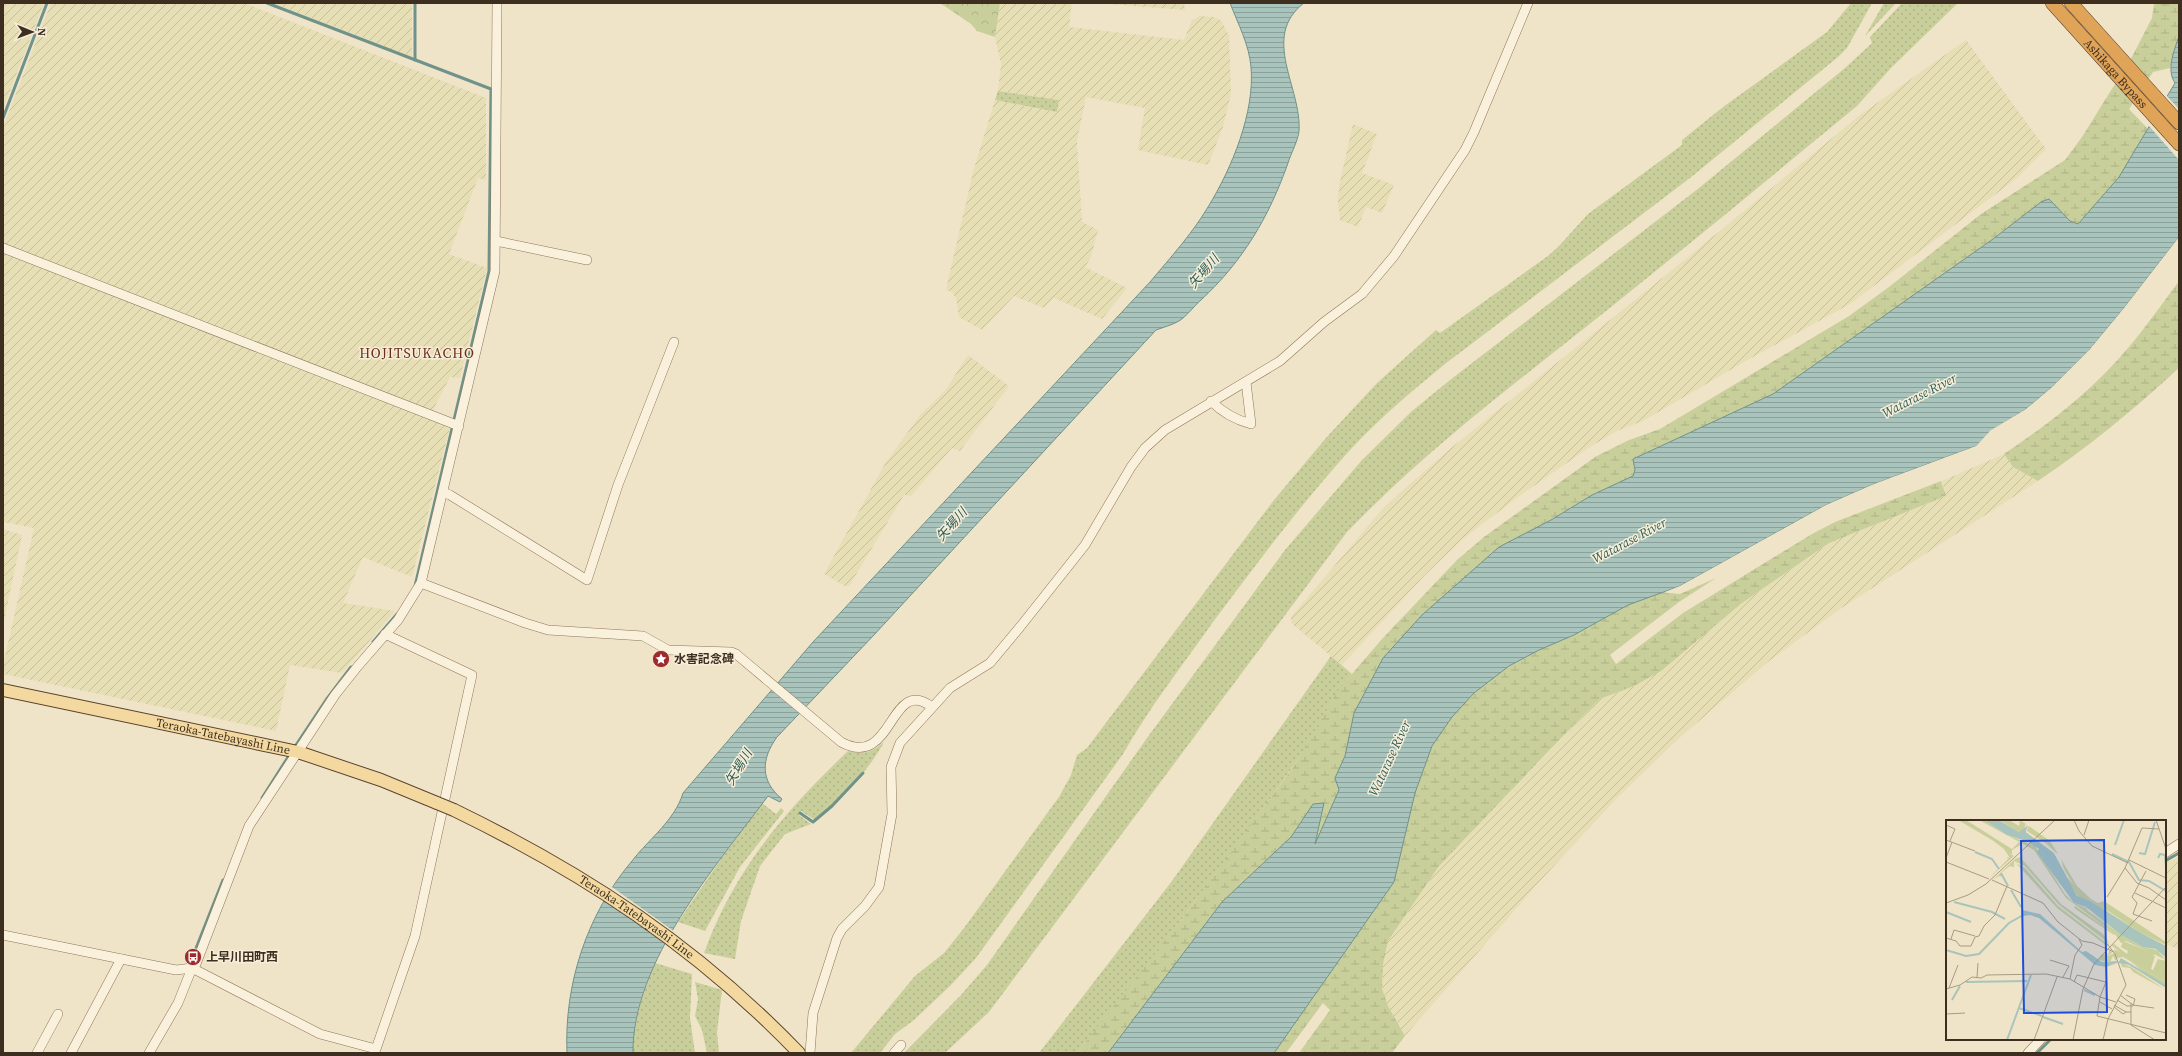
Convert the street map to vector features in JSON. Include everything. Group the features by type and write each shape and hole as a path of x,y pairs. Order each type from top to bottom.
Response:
{"highway":[{"name":"Ashikaga Bypass","path":"2052,3 2179,144"},
{"name":"Ashikaga Bypass","path":"2071,3 2179,123"}],"main road":[{"name":"Teraoka-Tatebayashi Line","path":"3,690 298,752 381,780 437,802 576,874 634,912 708,968 799,1053"}],"street":[{"path":"149,1053 178,1003 192,968 196,964 250,826 335,695 405,610 421,583 495,271 497,3"},
{"path":"810,1053 813,1013 837,938 842,929 865,906 879,887 892,814 891,774 893,759 900,743 950,688 990,663 1020,627 1085,544 1131,467 1145,448 1165,430 1211,401 1280,361 1324,322 1362,294 1394,256 1465,150 1487,103 1528,3"},
{"path":"496,241 587,260"},
{"path":"3,248 459,426"},
{"path":"443,492 587,580 618,485 674,342"},
{"path":"1211,401 1218,408 1240,421 1251,424 1246,382"},
{"path":"421,583 525,623 548,630 643,636 668,650 725,651 736,654 841,742 855,748 871,746 878,741 904,704 918,701 932,707"},
{"path":"3,935 176,970 192,968 320,1034 376,1049 415,936 472,675 385,634"},
{"path":"2166,852 2179,844"},
{"path":"70,1053 121,959"},
{"path":"37,1053 58,1014"},
{"path":"2028,1053 2040,1040"},
{"path":"894,1053 901,1045"}],"shaded area":[{"path":"3,3 44,3 3,109"},
{"path":"51,3 244,3 486,98 486,180 478,178 449,254 487,268 460,378 450,377 429,418 450,427 412,577 363,557 343,603 395,611 342,673 290,665 276,731 3,674 3,665 34,528 3,522 3,127"},
{"path":"273,3 412,3 412,57"},
{"path":"1000,3 1072,3 1069,27 1184,40 1192,20 1200,16 1214,17 1222,21 1229,36 1231,94 1223,127 1208,165 1138,150 1145,108 1086,97 1077,141 1082,222 1098,230 1091,257 1085,267 1127,288 1102,319 1054,298 1044,308 1014,296 982,330 959,317 956,298 952,292 946,290 973,172 995,100 1057,112 1058,100 998,91 1001,64 995,37"},
{"path":"1096,3 1184,3 1185,10"},
{"path":"1966,40 2046,149 2017,178 1850,304 1744,362 1643,421 1617,431 1590,447 1518,497 1464,538 1425,575 1342,665 1291,623 1291,617 1384,507 1451,448 1687,258 1860,115"},
{"path":"1353,124 1377,134 1362,173 1394,185 1382,213 1366,207 1358,227 1340,220 1338,203 1339,186"},
{"path":"968,355 1009,386 960,451 952,448 911,496 904,495 849,586 845,586 824,574 886,462 921,414 945,391"},
{"path":"2004,454 2013,467 2038,481 1840,609 1769,661 1677,740 1617,798 1541,880 1405,1036 1388,1006 1382,989 1383,964 1388,941 1439,866 1600,699 1634,686 1684,652 1742,603 1829,543 1946,496 1942,481"},
{"path":"3,529 22,535 3,626"},
{"path":"2179,856 2179,949 2166,944 2166,863"}],"green space":[{"path":"940,3 1000,3 995,37 977,31 971,24"},
{"path":"1851,3 1872,3 1847,48 1838,57 1690,178 1420,384 1373,426 1351,449 1297,512 1213,622 1155,704 1123,754 976,958 951,985 914,1020 895,1034 880,1053 851,1053 915,976 944,953 964,928 1059,797 1071,775 1077,755 1087,748 1274,500 1326,438 1377,383 1436,330 1440,333 1548,256 1588,214 1682,145 1682,140 1723,107 1827,32"},
{"path":"1884,3 1896,3 1865,36"},
{"path":"1902,3 1958,3 1891,68 1857,106 1669,260 1473,417 1377,502 1347,532 989,1012 945,1053 904,1053 961,995 987,965 1147,738 1285,550 1362,460 1412,411 1450,380 1699,188 1845,68 1872,43 1870,37"},
{"path":"2154,3 2179,3 2179,36 2170,68 2153,72 2129,109 2148,129 2119,177 2078,224 2070,221 2049,199 2041,202 1993,239 1773,394 1633,459 1635,470 1634,476 1592,495 1551,520 1354,713 1345,756 1335,778 1339,790 1314,847 1324,803 1313,804 1291,837 1222,902 1108,1053 1077,1053 1184,916 1294,766 1339,689 1382,639 1457,560 1484,537 1595,457 1629,440 1660,429 1849,316 1889,287 1981,214 2065,160 2082,137 2133,55 2152,18"},
{"path":"998,91 1059,100 1057,112 995,100"},
{"path":"2179,281 2179,368 2111,427 2038,481 2013,467 2004,454 2064,410 2109,369 2141,332"},
{"path":"1941,481 1946,496 1829,543 1742,603 1661,671 1634,686 1600,699 1566,733 1439,866 1388,941 1383,964 1382,989 1388,1006 1405,1036 1392,1053 1299,1053 1330,1010 1323,1003 1286,1053 1274,1053 1394,882 1415,793 1432,746 1452,717 1474,693 1509,666 1539,650 1574,635 1628,605 1660,592 1680,594 1716,578 1679,602 1610,655 1616,664 1683,613 1812,534 1835,522"},
{"path":"1331,656 1352,674 1336,696 1300,756 1213,877 1133,983 1077,1053 1039,1053 1172,881"},
{"path":"884,742 862,775 835,803 815,820 801,811 799,815 811,824 785,834 760,866 741,921 735,959 704,953 716,923 730,895 746,868 783,819 803,796 848,751 859,753 868,752"},
{"path":"762,803 776,814 781,808 784,811 740,867 705,931 678,922 721,859"},
{"path":"655,963 692,974 690,1018 695,1053 633,1053 633,1041 637,1018 646,985"},
{"path":"695,982 722,990 717,1032 719,1053 707,1053 702,1030 695,1016 698,999"}],"water":[{"name":"矢場川","path":"1230,3 1304,3 1291,16 1285,31 1284,47 1286,64 1295,98 1299,131 1281,183 1253,237 1230,270 1216,285 1179,321 1156,330 873,636 777,737 768,753 765,770 770,785 782,799 780,802 768,796 702,884 681,917 662,950 646,984 636,1019 633,1053 567,1053 567,1027 574,976 591,927 602,904 616,882 639,853 668,821 683,793 813,642 1150,282 1202,217 1217,192 1233,157 1240,139 1249,102 1251,84 1250,59 1243,34"},
{"name":"Watarase River","path":"2179,36 2179,237 2090,349 2051,388 2026,409 1992,430 1976,446 1874,484 1826,505 1680,586 1628,605 1574,635 1539,650 1509,666 1474,693 1452,717 1432,746 1415,793 1394,882 1274,1053 1108,1053 1222,902 1291,837 1313,804 1324,803 1315,844 1339,790 1335,778 1345,756 1354,713 1383,658 1422,615 1499,547 1551,520 1592,495 1633,476 1635,470 1633,459 1773,394 1993,239 2041,202 2049,199 2070,221 2078,224 2119,177 2175,83 2172,78 2171,66"}],"pier":[{"path":"2166,95 2179,109 2179,160 2148,125"},
{"path":"2179,237 2179,241 2126,310 2091,350 2052,390 2027,411 1993,432 1977,448 1874,485 1827,507 1681,588 1669,593 1665,592 1680,586 1826,505 1874,484 1976,446 1991,430 2026,409 2051,388 2090,349"},
{"path":"612,887 675,932 669,943 605,897"}],"waterway":[{"path":"3,118 47,3"},
{"path":"267,3 491,89 489,271 415,586"},
{"path":"415,3 415,60"},
{"path":"373,642 397,614"},
{"path":"294,748 326,700 351,667"},
{"path":"262,798 290,754"},
{"path":"800,813 813,822 832,806 863,773"},
{"path":"2166,860 2179,853"},
{"path":"191,961 223,880"},
{"path":"2037,1053 2050,1040"}],"place":[{"name":"水害記念碑","path":"661,659"},
{"name":"上早川田町西","path":"193,957"}],"district":[{"name":"HOJITSUKACHO","path":"417,353"}]}
